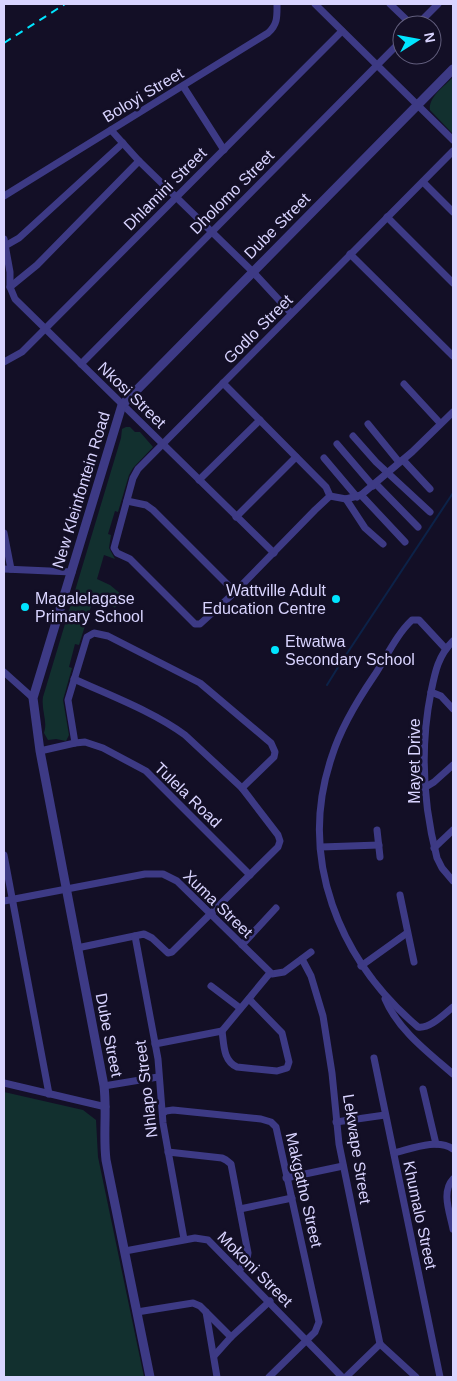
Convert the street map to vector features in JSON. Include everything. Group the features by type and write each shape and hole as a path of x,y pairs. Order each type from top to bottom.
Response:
{"street":[{"name":"Boloyi Street","path":"4,196 268,33 273,29 277,21 277,4"},
{"path":"315,4 453,140"},
{"path":"390,4 402,15"},
{"path":"427,15 438,4"},
{"name":"Dhlamini Street","path":"4,362 22,352 342,31"},
{"name":"Dholomo Street","path":"81,364 392,50"},
{"name":"Dube Street","path":"122,405 453,69"},
{"path":"183,86 224,150"},
{"path":"111,130 139,161 213,232 291,313"},
{"path":"5,242 19,238 123,143"},
{"name":"Godlo Street","path":"235,592 204,622 198,625 130,559 117,553 114,545 136,472 453,151"},
{"path":"10,287 37,265 139,161"},
{"path":"423,182 453,212"},
{"path":"387,217 453,283"},
{"name":"Nkosi Street","path":"5,242 10,272 10,287 14,299 274,553"},
{"path":"350,254 453,356"},
{"path":"223,384 326,487 330,496"},
{"path":"404,384 440,423"},
{"name":"New Kleinfontein Road","path":"32,698 122,405"},
{"path":"330,496 346,500 359,496 375,485 453,412"},
{"path":"199,480 260,420"},
{"path":"368,424 401,461 430,489"},
{"path":"354,436 376,462 430,512"},
{"path":"337,444 375,485 418,526"},
{"path":"236,517 296,457"},
{"path":"324,458 405,542"},
{"path":"127,501 146,505 153,510 235,592 330,496"},
{"path":"346,500 365,528 383,544"},
{"path":"4,533 7,569 72,572"},
{"path":"445,648 422,622 416,619 412,620 400,634 360,697 343,728 327,773 321,816 321,847 326,885 343,933 362,966 383,994 409,1019 421,1027 428,1025 453,1007"},
{"path":"75,743 68,700 86,642 89,635 96,633 108,636 200,683 271,743 275,752 274,757 242,788"},
{"name":"Mayet Drive","path":"453,641 445,648 436,665 425,722 424,788 434,848 439,864 453,881"},
{"path":"4,672 32,698"},
{"path":"74,679 130,704 175,728 242,788 280,838 278,847 176,950 170,953 165,951 147,935 77,948"},
{"path":"431,692 441,696 453,709"},
{"name":"Dube Street","path":"32,698 40,752 104,1086 106,1107 105,1152 150,1377"},
{"name":"Tulela Road","path":"40,752 75,743 91,743 146,772 250,875"},
{"path":"424,788 434,782 453,765"},
{"path":"377,830 380,857"},
{"path":"434,848 453,830"},
{"path":"321,847 379,845"},
{"path":"4,855 49,1094"},
{"name":"Xuma Street","path":"4,900 145,874 163,874 176,881 270,973"},
{"path":"400,895 414,962"},
{"path":"242,945 276,908"},
{"path":"362,966 407,933"},
{"name":"Nhlapo Street","path":"135,936 155,1044 168,1152 184,1240"},
{"path":"155,1044 222,1031 270,973 281,973 311,952"},
{"name":"Lekwape Street","path":"302,959 311,976 323,1016 343,1166 380,1344"},
{"path":"211,986 240,1008"},
{"path":"383,994 388,1006 409,1033 453,1074"},
{"path":"222,1031 226,1055 232,1065 277,1071 287,1068 289,1062 282,1033 249,998"},
{"name":"Khumalo Street","path":"374,1058 440,1377"},
{"path":"104,1086 158,1077"},
{"path":"4,1083 106,1107"},
{"path":"424,1089 436,1144"},
{"name":"Makgatho Street","path":"163,1113 173,1110 260,1119 271,1122 276,1127 319,1322 314,1332 306,1341 269,1377"},
{"path":"336,1122 385,1115"},
{"path":"394,1153 436,1144 445,1145 453,1149"},
{"path":"168,1152 226,1160 231,1164 248,1256 239,1270"},
{"path":"286,1178 343,1166"},
{"path":"453,1179 448,1184 447,1193 453,1228"},
{"path":"240,1209 292,1198"},
{"name":"Mokoni Street","path":"125,1251 184,1240 201,1238 208,1240 270,1301 342,1377"},
{"path":"214,1356 231,1336 270,1301"},
{"path":"137,1312 193,1303 200,1306 231,1336"},
{"path":"206,1312 218,1377"},
{"path":"346,1377 380,1344 416,1377"}],"green space":[{"path":"453,77 453,134 430,110 430,105 434,96"},
{"path":"130,427 135,432 140,432 153,447 133,468 129,475 118,512 115,511 108,534 111,535 109,548 115,559 104,555 97,579 110,585 122,595 115,608 108,603 93,600 79,645 75,644 69,667 72,668 63,700 69,735 66,741 48,740 44,733 43,697 121,438 122,429"},
{"path":"4,1092 83,1110 96,1120 98,1157 144,1377 4,1377"}],"waterway":[{"path":"327,685 453,493"}],"railway":[{"path":"4,43 65,4"}],"place":[{"name":"Wattville Adult Education Centre","path":"336,599"},
{"name":"Magalelagase Primary School","path":"25,607"},
{"name":"Etwatwa Secondary School","path":"275,650"}]}
